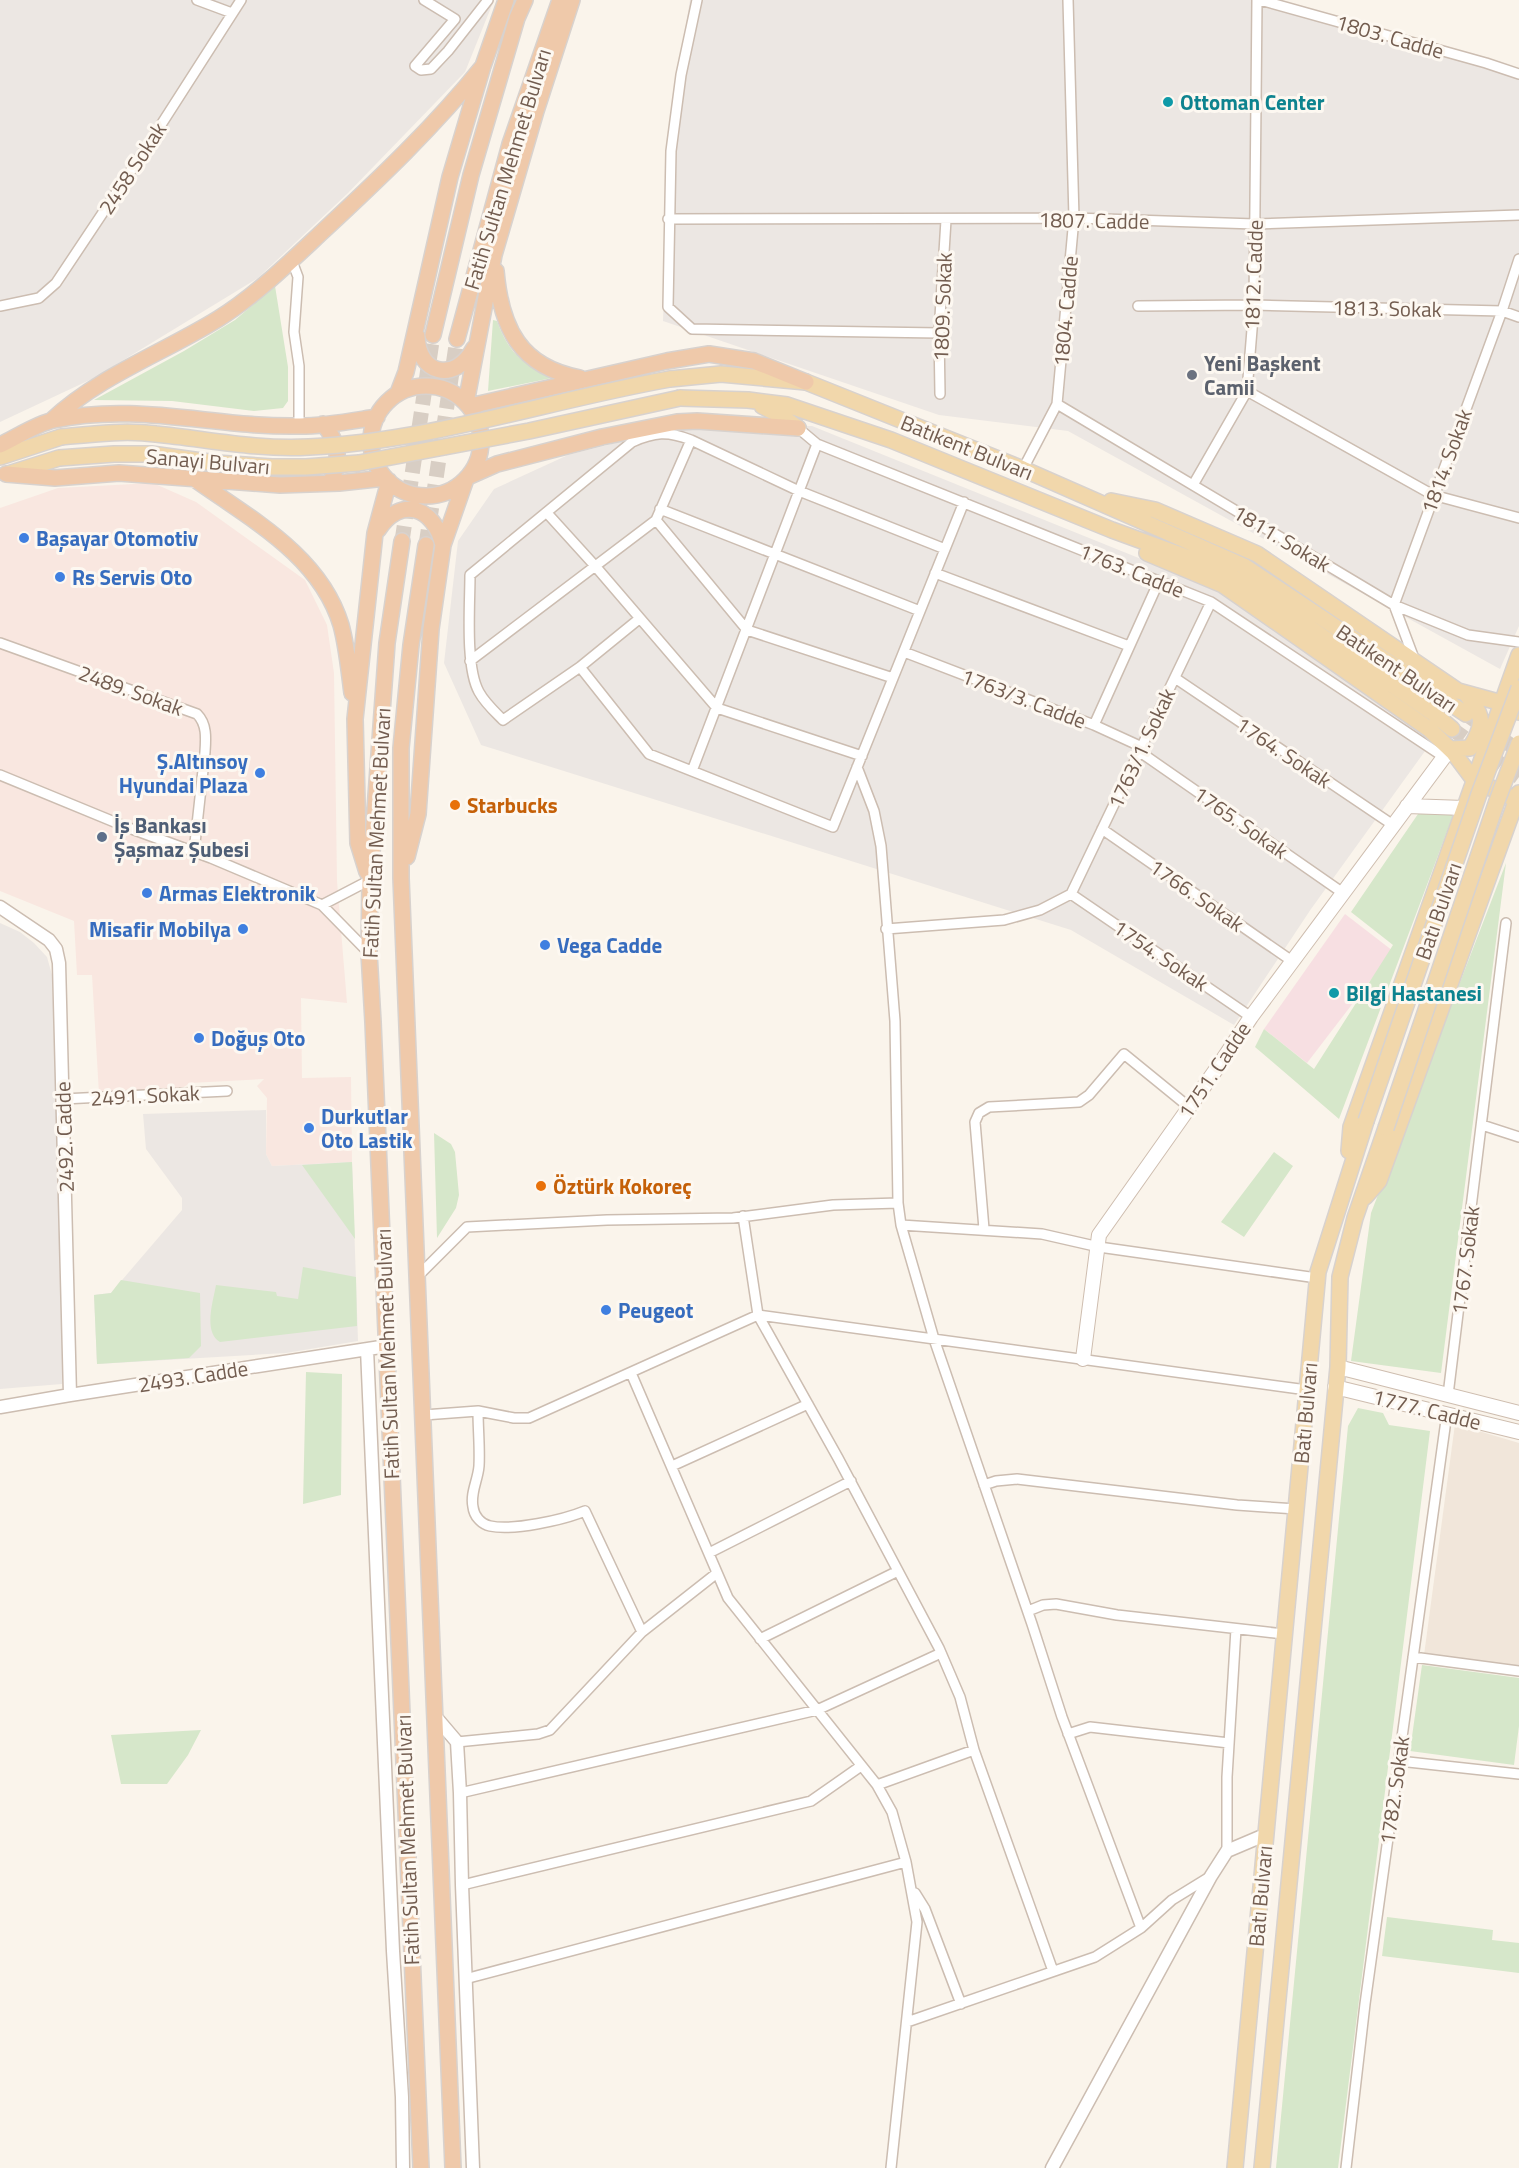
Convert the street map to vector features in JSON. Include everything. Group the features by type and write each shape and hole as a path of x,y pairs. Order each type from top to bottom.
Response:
{"highway":[{"path":"398,393 406,372 450,177 483,66 506,0"},
{"name":"Fatih Sultan Mehmet Bulvarı","path":"433,335 471,175 517,18 525,0"},
{"name":"Fatih Sultan Mehmet Bulvarı","path":"457,339 510,144 560,0"},
{"path":"468,405 479,329 494,255 536,111 572,0"},
{"path":"0,445 52,420 73,401 220,318 292,261 389,170 453,104 483,66"},
{"path":"494,255 499,302 516,342 537,362 563,375 589,379"},
{"path":"417,318 416,339 421,357 431,366 442,371 454,369 468,360 479,329"},
{"path":"468,405 667,361 709,354 754,361 806,382"},
{"path":"402,878 418,814 431,629 443,545 468,477 479,459 482,440 477,418 468,405 453,393 435,386 416,386 398,393 386,403 377,417 372,435 372,454 387,479 400,490 418,496 437,495 455,488 468,477 497,464 602,437 677,422 697,421 798,428"},
{"path":"52,420 94,414 157,414 240,423 299,426 377,417"},
{"path":"323,424 333,437 338,455 337,466 330,483"},
{"path":"3,476 55,478 119,473 280,485 387,479"},
{"path":"193,478 275,537 311,569 327,593 341,625 355,719 358,843 370,880"},
{"path":"355,719 375,533 387,479"},
{"path":"375,533 390,516 403,510 418,510 437,524 443,545"},
{"name":"Fatih Sultan Mehmet Bulvarı","path":"402,542 387,643 370,880 369,953 421,2168"},
{"name":"Fatih Sultan Mehmet Bulvarı","path":"426,545 411,645 401,748 402,878 453,2168"}],"main road":[{"name":"Batıkent Bulvarı","path":"417,433 476,423 626,387 670,379 721,374 806,382 1023,470 1244,566 1466,714"},
{"name":"Batıkent Bulvarı","path":"419,452 680,398 748,400 787,405 891,440 1112,530 1200,562 1245,583 1433,713 1452,729"},
{"path":"748,400 780,415 798,428"},
{"name":"Sanayi Bulvarı","path":"0,457 61,437 117,433 154,433 217,443 308,447 358,443 417,433"},
{"name":"Sanayi Bulvarı","path":"3,476 58,458 114,454 151,454 216,463 306,467 359,463 419,452"},
{"path":"1081,495 1155,510 1257,554 1458,691 1502,703 1519,712"},
{"path":"1112,530 1131,546 1223,585 1429,729 1447,753 1474,780 1518,798 1379,1181 1359,1204"},
{"path":"1351,1164 1348,1150 1351,1127 1519,655"},
{"name":"Batı Bulvarı","path":"1235,2168 1317,1278 1366,1120 1479,794 1519,688"},
{"path":"1447,753 1470,748 1475,741 1482,719 1480,711 1466,694"},
{"name":"Batı Bulvarı","path":"1262,2168 1338,1367 1340,1277 1359,1204 1519,743"},
{"name":"1751. Cadde","path":"1083,1359 1099,1235 1251,1017 1447,753"},
{"path":"1407,806 1464,807"},
{"name":"1777. Cadde","path":"1338,1367 1519,1413"},
{"name":"1777. Cadde","path":"1335,1387 1519,1432"}],"street":[{"path":"197,0 232,13"},
{"name":"2458 Sokak","path":"0,306 39,298 56,283 241,0"},
{"path":"424,0 456,19 415,66 422,70 431,69 448,51 488,0"},
{"path":"697,0 681,75 671,151 668,308 692,329 939,333"},
{"name":"1804. Cadde","path":"1023,470 1057,404 1074,218 1068,0"},
{"name":"1803. Cadde","path":"1258,0 1464,56 1519,74"},
{"name":"1812. Cadde","path":"1247,391 1254,305 1258,0"},
{"name":"1807. Cadde","path":"668,219 1074,218 1255,224 1519,215"},
{"name":"1809. Sokak","path":"940,394 939,333 946,220"},
{"name":"1814. Sokak","path":"1394,605 1502,311 1519,258"},
{"path":"292,261 298,277 294,332 299,366 299,426"},
{"name":"1813. Sokak","path":"1138,306 1254,305 1502,311 1519,317"},
{"path":"1193,486 1247,391 1433,495 1519,519"},
{"name":"1811. Sokak","path":"1057,404 1394,605 1468,635 1519,642"},
{"name":"1763. Cadde","path":"798,428 817,444 1211,602 1447,753"},
{"path":"639,619 580,667 503,720 477,690 471,661 470,575 632,442 650,434 677,435 691,440 799,491 945,549"},
{"path":"471,661 656,520 691,440"},
{"path":"692,771 817,444"},
{"path":"580,667 649,754 833,827 964,502"},
{"path":"660,509 920,611"},
{"path":"547,513 717,708 862,756"},
{"path":"656,520 747,630 893,678"},
{"path":"935,573 1129,646"},
{"path":"1094,725 1159,581"},
{"name":"1763/1. Sokak","path":"1071,894 1211,602"},
{"path":"1394,605 1416,663"},
{"name":"2489. Sokak","path":"0,643 197,714 202,720 206,737 194,852"},
{"name":"1763/3. Cadde","path":"904,652 1094,725 1141,749"},
{"name":"1764. Sokak","path":"1174,678 1393,825"},
{"name":"1765. Sokak","path":"1141,749 1343,893"},
{"path":"857,767 874,811 881,846 895,1021 898,1203 901,1225 934,1339 1068,1734 1141,1928"},
{"path":"0,776 322,905 369,953"},
{"name":"1766. Sokak","path":"1102,829 1292,961"},
{"path":"322,905 370,880"},
{"path":"886,929 1004,920 1040,910 1071,894"},
{"name":"1754. Sokak","path":"1071,894 1251,1017"},
{"name":"2492. Cadde","path":"0,907 49,940 56,950 59,963 70,1395"},
{"name":"1767. Sokak","path":"1448,1395 1506,923"},
{"path":"984,1229 975,1122 982,1110 989,1107 1078,1102 1089,1095 1124,1054 1189,1107"},
{"name":"2491. Sokak","path":"63,1099 227,1091"},
{"path":"1482,1125 1519,1137"},
{"path":"418,1276 467,1227 743,1216 833,1205 898,1203"},
{"path":"743,1216 759,1316 851,1481 941,1653 960,1697 974,1750 1053,1971"},
{"path":"901,1225 1042,1234 1099,1247 1317,1278"},
{"path":"424,1415 478,1411 514,1418 529,1418 759,1316 1307,1390"},
{"name":"2493. Cadde","path":"0,1407 387,1346"},
{"path":"367,1349 393,1951 402,2097 403,2168"},
{"path":"631,1373 728,1598 877,1785 892,1812 906,1862 917,1922 891,2168"},
{"path":"672,1466 808,1404"},
{"path":"478,1411 479,1467 472,1508 478,1520 489,1526 521,1526 570,1517 585,1511 642,1632"},
{"name":"1782. Sokak","path":"1346,2168 1365,2004 1447,1413"},
{"path":"984,1485 1017,1479 1237,1506 1296,1509"},
{"path":"709,1553 851,1481"},
{"path":"760,1639 898,1571"},
{"path":"457,1742 538,1734 550,1730 642,1632 717,1573"},
{"path":"1028,1611 1043,1605 1056,1604 1118,1615 1284,1634"},
{"path":"1052,2168 1211,1875 1227,1851 1229,1743 1236,1629"},
{"path":"460,1793 817,1710 941,1653"},
{"path":"1413,1657 1519,1671"},
{"path":"434,1715 457,1742 473,2168"},
{"path":"1068,1734 1090,1726 1229,1743"},
{"path":"877,1785 974,1750"},
{"path":"1399,1761 1519,1774"},
{"path":"462,1885 811,1801 861,1766"},
{"path":"1227,1851 1260,1837 1266,1837"},
{"path":"465,1979 906,1862"},
{"path":"907,2022 1095,1957 1141,1928 1172,1900 1211,1875"},
{"path":"911,1887 925,1909 961,2004"}],"shaded area":[{"path":"0,0 494,0 465,72 348,193 258,278 94,378 0,422"},
{"path":"690,0 1260,0 1519,76 1519,626 1500,669 1068,431 939,415 663,321 670,122"},
{"path":"812,426 1223,592 1433,740 1311,909 1234,1025 1071,930 481,745 444,663 458,541 494,489 568,455 679,427"},
{"path":"153,483 196,502 305,580 327,625 334,673 337,881 347,1003 301,998 302,1078 351,1077 352,1162 272,1166 266,1154 267,1098 257,1086 264,1079 190,1083 179,1090 99,1094 92,975 77,975 74,921 0,891 0,508 58,488"},
{"path":"1345,914 1393,951 1307,1063 1264,1029"},
{"path":"0,923 20,932 34,943 47,957 52,975 62,1251 62,1384 0,1389"},
{"path":"266,1110 266,1154 272,1166 352,1162 358,1341 286,1353 97,1364 94,1295 111,1293 182,1210 182,1198 146,1149 143,1114"},
{"path":"1455,1424 1519,1443 1519,1668 1424,1655"}],"green space":[{"path":"275,286 288,367 288,401 283,408 254,411 172,401 94,400 235,320"},
{"path":"493,320 497,321 512,350 524,362 552,378 488,391"},
{"path":"1454,813 1339,1119 1255,1047 1264,1029 1314,1069 1393,945 1351,912 1418,814"},
{"path":"1506,863 1441,1373 1351,1361 1371,1213"},
{"path":"434,1133 451,1144 455,1152 459,1195 456,1208 437,1238"},
{"path":"1274,1152 1293,1166 1244,1237 1221,1222"},
{"path":"352,1162 355,1239 302,1165"},
{"path":"303,1267 356,1277 357,1326 220,1342 215,1337 210,1324 210,1316 216,1285 276,1292 277,1296 298,1299"},
{"path":"121,1280 200,1293 201,1346 189,1358 97,1364 94,1295 111,1293"},
{"path":"306,1372 342,1374 341,1495 303,1504"},
{"path":"1358,1408 1383,1413 1389,1425 1430,1431 1338,2168 1276,2168 1348,1426"},
{"path":"1422,1665 1519,1678 1519,1726 1514,1765 1410,1751"},
{"path":"201,1730 188,1755 167,1784 121,1784 111,1735"},
{"path":"1387,1917 1493,1930 1492,1940 1519,1943 1519,1973 1382,1956"}],"tunnel":[{"path":"402,541 433,335"},
{"path":"426,545 457,339"},
{"path":"1466,714 1519,751"},
{"path":"1452,729 1519,777"}],"place":[{"name":"Ottoman Center","path":"1168,102"},
{"name":"Yeni Başkent Camii","path":"1192,375"},
{"name":"Başayar Otomotiv","path":"24,538"},
{"name":"Rs Servis Oto","path":"60,577"},
{"name":"Ş.Altınsoy Hyundai Plaza","path":"260,773"},
{"name":"Starbucks","path":"455,805"},
{"name":"İş Bankası Şaşmaz Şubesi","path":"102,837"},
{"name":"Armas Elektronik","path":"147,893"},
{"name":"Misafir Mobilya","path":"243,929"},
{"name":"Vega Cadde","path":"545,945"},
{"name":"Bilgi Hastanesi","path":"1334,993"},
{"name":"Doğuş Oto","path":"199,1038"},
{"name":"Durkutlar Oto Lastik","path":"309,1128"},
{"name":"Öztürk Kokoreç","path":"541,1186"},
{"name":"Peugeot","path":"606,1310"}]}
